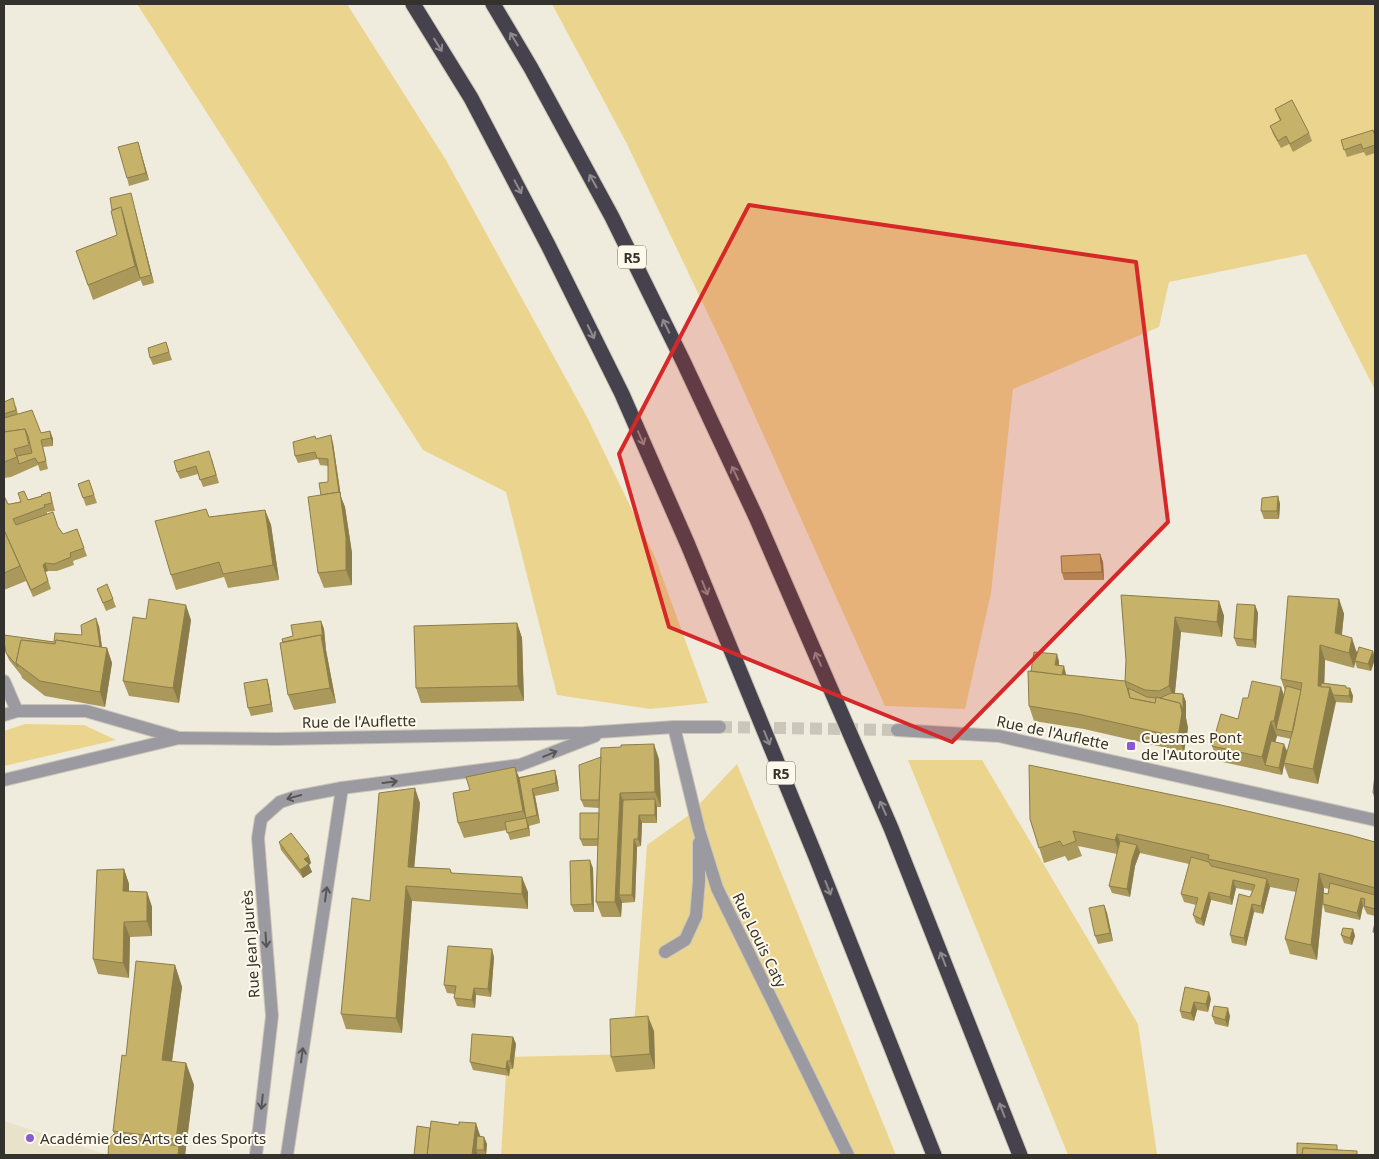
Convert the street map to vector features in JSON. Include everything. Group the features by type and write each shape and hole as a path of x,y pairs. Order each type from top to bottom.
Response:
{"highway":[{"name":"R5","path":"413,4 471,98 548,245 622,394 688,545 816,857 934,1155"},
{"name":"R5","path":"493,4 531,68 612,217 683,361 756,517 891,828 1020,1155"}],"street":[{"path":"4,681 17,711"},
{"path":"4,715 17,711 86,710 179,738"},
{"name":"Rue Louis Caty","path":"674,727 717,888 848,1155"},
{"name":"Rue de l'Auflette","path":"4,780 179,738 287,738 720,727"},
{"name":"Rue de l'Auflette","path":"897,730 999,736 1375,820"},
{"name":"Rue Jean Jaurès","path":"256,1155 272,1016 258,838 261,819 280,802 295,796 342,788 520,765 606,731"},
{"path":"287,1155 342,788"},
{"path":"665,952 685,940 696,916 700,830"}],"highlighted area":[{"path":"749,205 1136,262 1168,522 952,742 669,627 619,454"}],"shaded area":[{"path":"137,4 347,4 446,160 587,417 655,557 708,703 650,709 557,695 506,492 423,450"},
{"path":"552,4 1375,4 1375,390 1306,254 1169,282 1159,327 1013,389 991,593 965,709 885,706 728,356 626,142"},
{"path":"25,724 84,725 116,740 4,766 4,731"},
{"path":"908,760 982,760 1138,1024 1157,1154 1192,1155 1068,1155"},
{"path":"737,764 896,1155 501,1155 507,1057 632,1054 647,845 689,815"},
{"name":"Académie des Arts et des Sports","path":"4,1121 108,1155 4,1155"}],"building":[{"path":"1292,100 1309,133 1290,144 1286,136 1278,141 1270,126 1281,120 1275,109"},
{"path":"1373,130 1375,145 1363,149 1361,144 1344,150 1341,140"},
{"path":"138,142 146,173 127,178 118,147"},
{"path":"131,193 151,275 140,278 121,207 112,210 110,198"},
{"path":"121,207 135,266 88,285 76,251 117,235 111,211"},
{"path":"166,342 169,352 150,358 148,348"},
{"path":"13,398 16,410 4,414 4,402"},
{"path":"32,410 41,433 50,431 51,438 41,440 46,461 38,463 35,458 19,464 17,456 32,453 28,436 25,429 4,432 4,418"},
{"path":"25,429 29,445 14,449 17,457 4,462 4,432"},
{"path":"331,435 339,492 321,495 319,483 328,482 328,459 317,458 315,452 295,456 293,442 315,436 316,439"},
{"path":"209,451 216,475 200,480 196,466 177,472 174,461"},
{"path":"89,480 94,495 83,498 78,484"},
{"path":"24,491 28,500 50,492 52,503 13,519 16,525 53,512 58,527 63,534 77,529 84,548 70,553 71,557 54,564 45,563 43,565 48,581 31,590 4,530 4,496 8,504 21,502 18,493"},
{"path":"340,492 346,538 346,570 318,573 308,497"},
{"path":"1278,496 1277,511 1261,511 1262,498"},
{"path":"206,509 209,517 265,510 273,565 223,574 219,562 171,575 155,521"},
{"path":"4,530 20,566 4,573"},
{"path":"1100,554 1102,572 1062,573 1061,556"},
{"path":"107,584 113,599 103,603 97,589"},
{"path":"1121,595 1219,601 1217,622 1175,617 1169,686 1159,691 1145,690 1125,681 1126,660"},
{"path":"1288,596 1339,599 1335,633 1352,638 1349,653 1320,645 1318,686 1330,687 1313,769 1284,763 1294,726 1302,683 1281,679"},
{"path":"149,599 186,605 173,688 123,681 133,617 146,619"},
{"path":"1237,604 1255,605 1253,640 1234,638"},
{"path":"96,618 100,647 56,640 55,644 21,640 16,663 18,667 6,653 4,635 54,642 55,633 82,635 81,625"},
{"path":"321,621 323,642 321,635 283,642 282,639 293,636 291,625"},
{"path":"517,623 518,686 416,688 414,626"},
{"path":"321,635 330,688 288,695 280,643"},
{"path":"21,640 55,644 56,640 107,648 100,692 40,681 16,663"},
{"path":"1359,647 1373,651 1368,664 1355,661"},
{"path":"1034,652 1057,654 1055,665 1064,666 1062,675 1031,671"},
{"path":"1028,671 1125,681 1130,698 1155,703 1156,697 1180,703 1182,713 1178,737 1078,714 1029,706"},
{"path":"267,679 271,704 248,708 244,683"},
{"path":"1252,681 1281,687 1274,721 1271,721 1262,757 1212,746 1221,714 1238,719 1243,698 1248,698"},
{"path":"1321,683 1346,686 1346,688 1350,688 1349,696 1333,695 1330,687 1321,687"},
{"path":"1286,686 1301,690 1292,732 1276,729"},
{"path":"1128,688 1147,697 1156,698 1155,703 1130,698"},
{"path":"1171,693 1183,694 1183,710 1180,703 1160,698"},
{"path":"1271,741 1284,744 1279,768 1265,765"},
{"path":"654,744 655,792 620,793 615,902 596,902 601,748"},
{"path":"601,757 599,800 581,800 579,765"},
{"path":"1029,765 1221,805 1375,842 1375,888 1319,873 1311,945 1285,939 1299,879 1208,859 1209,855 1117,834 1115,840 1073,831 1076,841 1063,846 1060,841 1039,848 1030,819"},
{"path":"515,767 523,811 458,823 453,793 470,790 466,777"},
{"path":"555,770 556,783 532,789 537,815 526,818 519,778"},
{"path":"1375,774 1375,794 1373,793"},
{"path":"415,788 408,867 450,869 451,873 522,877 522,894 406,886 396,1018 341,1014 352,898 370,901 379,793"},
{"path":"655,799 655,815 639,815 638,839 634,839 632,895 619,895 623,800"},
{"path":"580,813 599,813 598,839 580,839"},
{"path":"526,818 528,828 507,833 505,822"},
{"path":"291,833 309,856 304,859 309,864 300,870 279,842"},
{"path":"1120,841 1137,845 1132,859 1127,889 1109,886"},
{"path":"1191,857 1209,862 1211,866 1267,879 1261,906 1252,904 1244,938 1230,935 1239,894 1250,897 1255,885 1233,880 1230,897 1209,892 1201,919 1193,915 1198,898 1181,894"},
{"path":"590,860 592,904 571,905 570,861"},
{"path":"124,869 123,891 147,892 147,921 124,922 123,963 93,959 97,870"},
{"path":"1330,883 1375,895 1375,909 1364,906 1365,899 1361,898 1357,913 1323,904 1323,893 1328,894"},
{"path":"1104,905 1110,933 1095,936 1089,908"},
{"path":"1343,928 1353,929 1350,938 1341,935"},
{"path":"448,946 492,949 488,989 474,988 472,1000 454,998 456,986 444,985"},
{"path":"136,961 175,965 162,1060 186,1063 176,1139 113,1131 122,1055 126,1056"},
{"path":"1185,987 1209,992 1206,1004 1194,1002 1191,1013 1180,1011"},
{"path":"1214,1006 1228,1008 1225,1020 1212,1016"},
{"path":"648,1016 650,1054 611,1057 610,1019"},
{"path":"472,1034 513,1037 510,1061 507,1061 506,1069 470,1062"},
{"path":"431,1121 459,1125 459,1122 476,1123 472,1155 427,1155"},
{"path":"417,1126 430,1128 427,1155 414,1155"},
{"path":"114,1134 116,1138 179,1146 178,1155 108,1155 109,1139"},
{"path":"477,1136 484,1137 484,1150 476,1150"},
{"path":"1297,1143 1337,1145 1337,1150 1303,1148 1302,1155 1297,1155"},
{"path":"1303,1148 1357,1151 1357,1155 1302,1155"}],"tunnel":[{"path":"720,727 897,730"}],"place":[{"name":"Cuesmes Pont de l'Autoroute","path":"1131,746"},
{"name":"Académie des Arts et des Sports","path":"30,1138"}]}
